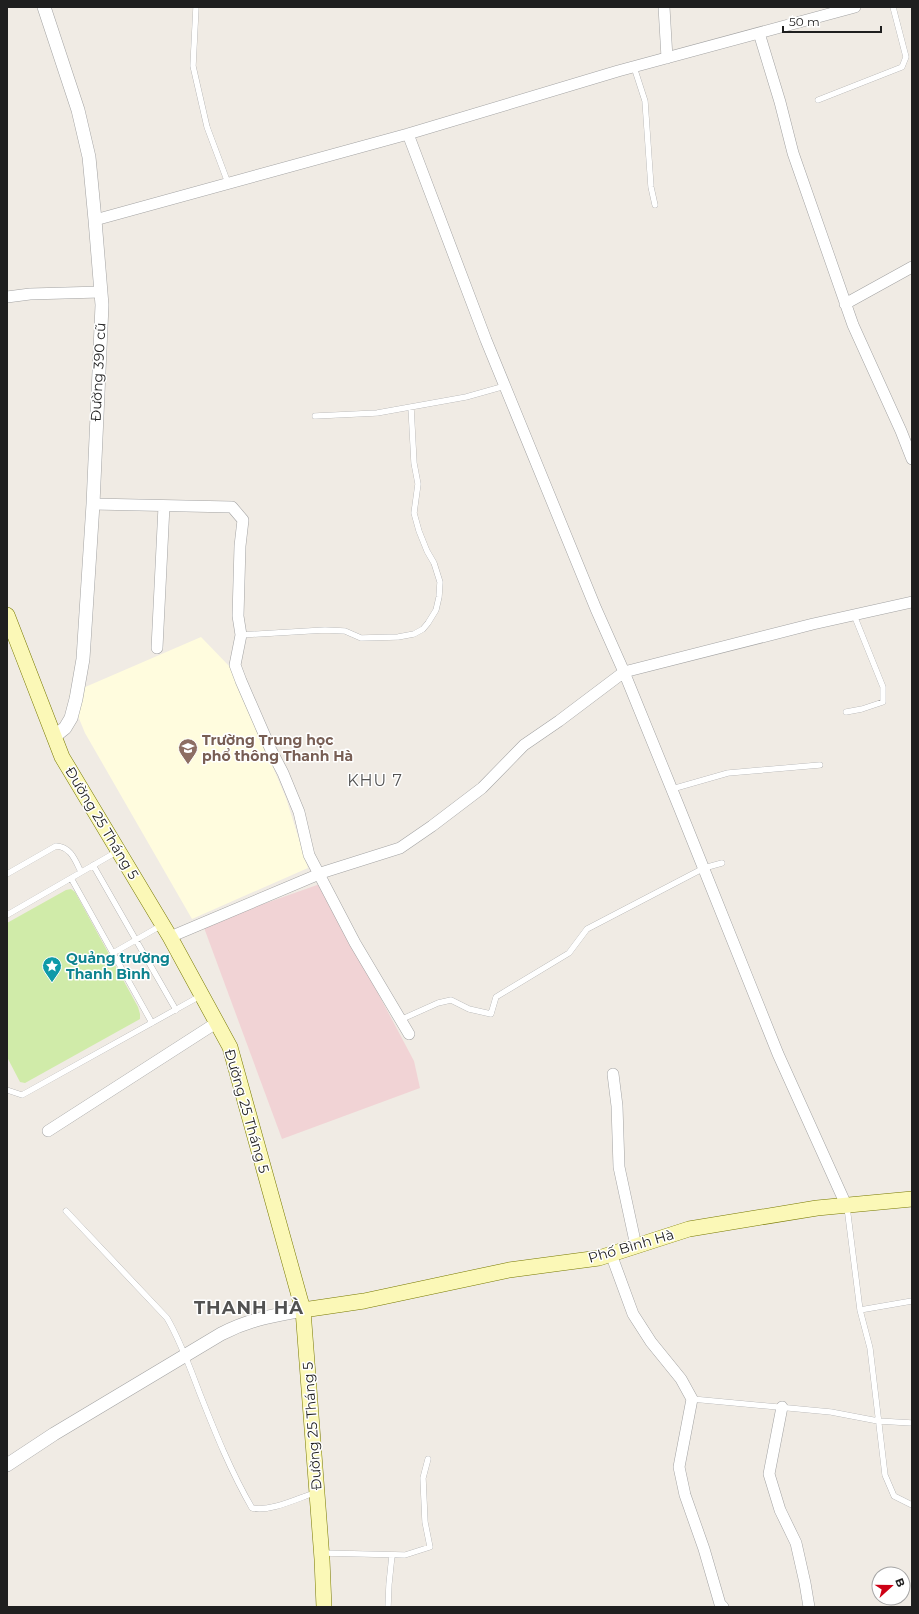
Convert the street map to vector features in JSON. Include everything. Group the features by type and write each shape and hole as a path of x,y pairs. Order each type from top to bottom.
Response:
{"main road":[{"name":"Đường 25 Tháng 5","path":"7,615 62,756 166,931 230,1047 303,1310 322,1553 324,1607"},
{"name":"Phố Bình Hà","path":"303,1310 364,1301 509,1270 599,1258 689,1229 817,1208 847,1207 912,1199"}],"street":[{"name":"Đường 390 cũ","path":"44,7 78,110 89,156 102,305 93,504 83,659 71,718 65,728 55,736"},
{"path":"664,7 667,58"},
{"path":"95,220 408,134 634,67 855,7"},
{"path":"759,33 780,102 793,153 845,304 912,459"},
{"path":"408,134 505,386 596,609 624,672 672,789 778,1054 847,1207"},
{"path":"845,304 912,267"},
{"path":"7,297 30,294 100,292"},
{"path":"93,504 232,507 243,520 238,616 241,635 235,665 272,750 284,773 299,812 309,855 355,943 409,1034"},
{"path":"157,648 164,506"},
{"path":"166,931 318,874 400,848 482,788 524,745 559,721 624,672 912,602"},
{"path":"48,1131 216,1023"},
{"path":"613,1074 617,1106 619,1167 636,1246"},
{"path":"611,1254 633,1314 651,1342 681,1379 692,1399 679,1468 685,1495 704,1549 720,1604 723,1607"},
{"path":"7,1465 54,1434 185,1355 240,1324 261,1318 303,1310"},
{"path":"782,1408 769,1474 780,1510 796,1543 809,1607"}],"lane":[{"path":"196,7 193,66 207,127 228,183"},
{"path":"818,100 902,68 906,57 893,7"},
{"path":"634,67 645,101 651,187 655,205"},
{"path":"315,416 377,413 410,408 466,397 505,386"},
{"path":"241,635 324,630 345,631 361,638 398,637 414,634 423,629 428,623 436,610 440,582 434,563 427,551 419,531 414,514 418,484 414,463 410,408"},
{"path":"846,712 862,709 883,702 883,687 854,615"},
{"path":"672,789 728,773 820,765"},
{"path":"7,874 56,846 62,847 72,853 81,872"},
{"path":"7,915 118,850"},
{"path":"400,1020 438,1003 451,1000 469,1008 491,1014 496,997 569,953 587,929 704,868 722,863"},
{"path":"92,865 176,1010"},
{"path":"71,878 152,1023"},
{"path":"113,953 135,940 166,931"},
{"path":"7,1090 22,1095 202,995"},
{"path":"847,1207 860,1310 870,1348 885,1475 894,1496 912,1505"},
{"path":"66,1211 167,1318 175,1331 216,1434 244,1495 252,1508 261,1510 270,1508 317,1492"},
{"path":"860,1310 912,1301"},
{"path":"692,1399 831,1412 878,1421 912,1423"},
{"path":"322,1553 405,1555 430,1547 424,1522 423,1478 428,1459"},
{"path":"388,1607 388,1584 392,1555"}],"shaded area":[{"name":"Trường Trung học phổ thông Thanh Hà","path":"201,637 231,668 286,798 308,868 192,919 85,733 69,694"},
{"path":"320,884 414,1061 420,1088 282,1139 203,925"}],"green space":[{"path":"71,889 75,892 138,1007 140,1019 25,1083 20,1082 7,1057 7,923 66,890"}],"place":[{"name":"Trường Trung học phổ thông Thanh Hà","path":"188,765"},
{"name":"Quảng trường Thanh Bình","path":"52,983"}],"district":[{"name":"KHU 7","path":"375,780"},
{"name":"THANH HÀ","path":"249,1308"}]}
